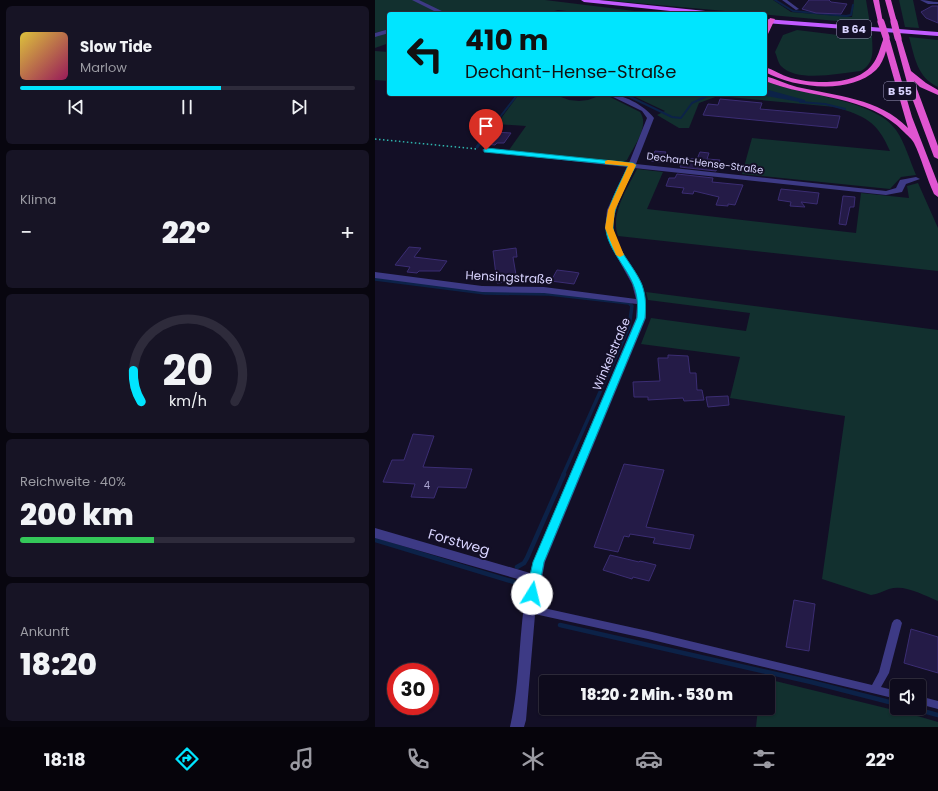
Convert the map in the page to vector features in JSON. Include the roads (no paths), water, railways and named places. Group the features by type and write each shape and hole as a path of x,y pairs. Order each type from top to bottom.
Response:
{"highway":[{"name":"B 55","path":"876,0 881,22 916,140"},
{"name":"B 55","path":"888,0 907,72 938,157"},
{"name":"B 55","path":"767,70 787,79 811,83 833,83 853,80 867,74 872,70 876,65 886,39"},
{"name":"B 55","path":"907,72 923,85 938,93"},
{"path":"767,79 782,85 846,99 872,107 892,117 916,140 938,194"}],"main road":[{"path":"582,0 672,12"},
{"path":"582,0 696,12"},
{"name":"B 64","path":"768,20 938,31"},
{"name":"B 64","path":"768,20 938,34"}],"street":[{"path":"415,0 441,12"},
{"path":"375,35 387,32"},
{"name":"Winkelstraße","path":"517,727 523,687 534,579 539,562 641,318 642,302 637,284 616,248 609,228 611,210 633,165 651,118 644,110 614,96"},
{"name":"Dechant-Hense-Straße","path":"486,150 886,193 899,190 903,182 916,179"},
{"name":"Hensingstraße","path":"375,275 482,289 544,290 642,302"},
{"name":"Forstweg","path":"375,533 534,579"}],"lane":[{"path":"784,0 797,8"},
{"path":"922,0 928,3 938,3"},
{"path":"530,609 648,635 890,693"},
{"path":"875,689 884,673 897,623"},
{"path":"926,702 938,705"}],"water":[{"path":"767,90 805,100 805,103 766,96"}],"waterway":[{"path":"775,0 793,11 846,16 851,15 853,5"},
{"path":"496,122 516,96"},
{"path":"628,96 672,117 681,118 692,103 708,96"},
{"path":"800,102 825,104 845,109"},
{"path":"477,147 497,121"},
{"path":"375,279 485,293 549,294 629,303 632,306 629,327 563,475"},
{"path":"517,567 524,563 527,558 564,474"},
{"path":"375,540 514,582"},
{"path":"560,625 811,682 890,702"},
{"path":"926,712 938,715"}]}
